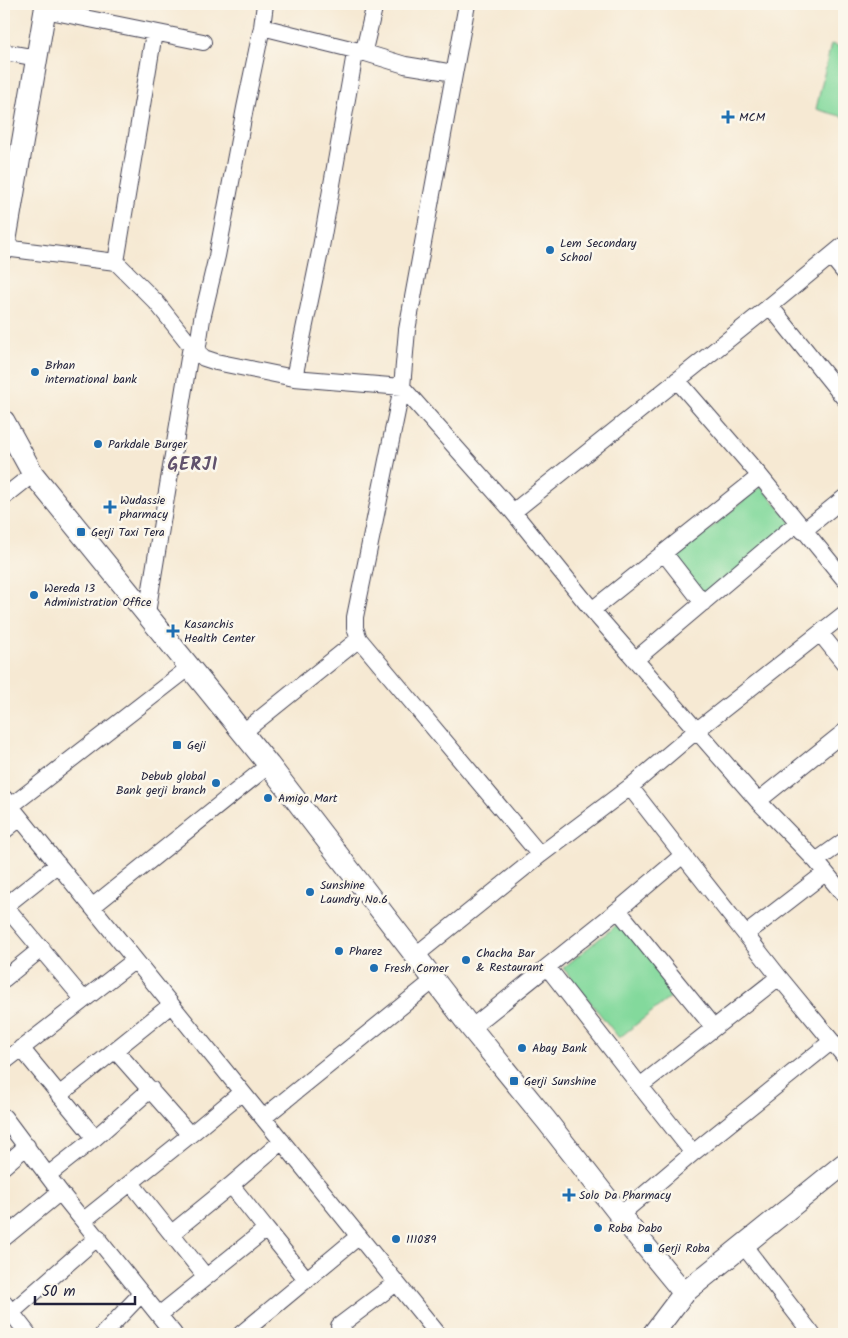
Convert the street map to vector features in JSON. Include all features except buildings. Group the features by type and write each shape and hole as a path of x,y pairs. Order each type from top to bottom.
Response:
{"main road":[{"path":"4,248 45,7"},
{"path":"4,425 33,474 269,765 471,1028 684,1293"},
{"path":"656,1333 684,1293 844,1164"}],"street":[{"path":"147,613 194,349 217,256 265,4"},
{"path":"294,378 321,247 354,59 365,46 375,4"},
{"path":"467,4 407,330 402,387 355,617 355,628 359,639 540,855"},
{"path":"45,7 154,33 203,42"},
{"path":"262,27 359,51 404,65 454,73"},
{"path":"116,262 154,33"},
{"path":"4,52 37,58"},
{"path":"512,512 844,245"},
{"path":"4,248 116,262 156,302 194,349 204,358 294,378 402,387 512,512 592,610 696,731 844,895"},
{"path":"831,256 844,272"},
{"path":"770,306 844,398"},
{"path":"678,380 844,579"},
{"path":"4,497 33,474"},
{"path":"592,610 760,476"},
{"path":"635,660 703,603 800,527 844,498"},
{"path":"664,553 703,603"},
{"path":"416,955 540,855 630,787 696,731 844,614"},
{"path":"820,633 844,663"},
{"path":"242,733 359,639"},
{"path":"4,831 12,807 190,667"},
{"path":"758,801 844,732"},
{"path":"92,907 269,765"},
{"path":"630,787 778,976 844,1056"},
{"path":"12,807 438,1334"},
{"path":"746,934 820,867 844,841"},
{"path":"471,1028 548,968 683,854"},
{"path":"58,864 4,906 42,948 83,999"},
{"path":"618,910 714,1028"},
{"path":"4,979 42,948"},
{"path":"4,1062 135,960"},
{"path":"548,968 693,1153"},
{"path":"640,1086 778,976"},
{"path":"263,1118 434,980"},
{"path":"59,1095 171,1005"},
{"path":"620,1215 693,1153 832,1041"},
{"path":"21,1048 95,1138"},
{"path":"115,1050 190,1135"},
{"path":"48,1175 95,1138 151,1089"},
{"path":"84,1220 242,1092"},
{"path":"4,1117 60,1192 174,1334"},
{"path":"172,1233 282,1141"},
{"path":"4,1166 27,1146"},
{"path":"131,1183 206,1277"},
{"path":"231,1185 307,1280"},
{"path":"4,1238 60,1192"},
{"path":"159,1315 266,1229"},
{"path":"246,1333 359,1236"},
{"path":"28,1334 6,1312 98,1237"},
{"path":"744,1246 812,1334"},
{"path":"338,1332 396,1283"},
{"path":"103,1334 141,1294"}],"green space":[{"path":"831,44 844,48 844,117 816,109"},
{"path":"761,486 794,525 706,599 673,560"},
{"path":"620,922 677,992 619,1038 563,968"}],"place":[{"name":"MCM","path":"728,117"},
{"name":"Lem Secondary School","path":"550,250"},
{"name":"Brhan international bank","path":"35,372"},
{"name":"Parkdale Burger","path":"98,444"},
{"name":"Wudassie pharmacy","path":"110,507"},
{"name":"Gerji Taxi Tera","path":"81,532"},
{"name":"Wereda 13 Administration Office","path":"34,595"},
{"name":"Kasanchis Health Center","path":"173,631"},
{"name":"Geji","path":"177,745"},
{"name":"Debub global Bank gerji branch","path":"216,783"},
{"name":"Amigo Mart","path":"268,798"},
{"name":"Sunshine Laundry No.6","path":"310,892"},
{"name":"Pharez","path":"339,951"},
{"name":"Chacha Bar & Restaurant","path":"466,960"},
{"name":"Fresh Corner","path":"374,968"},
{"name":"Abay Bank","path":"522,1048"},
{"name":"Gerji Sunshine","path":"514,1081"},
{"name":"Solo Da Pharmacy","path":"569,1195"},
{"name":"Roba Dabo","path":"598,1228"},
{"name":"111089","path":"396,1239"},
{"name":"Gerji Roba","path":"648,1248"}],"district":[{"name":"GERJI","path":"193,465"}]}
